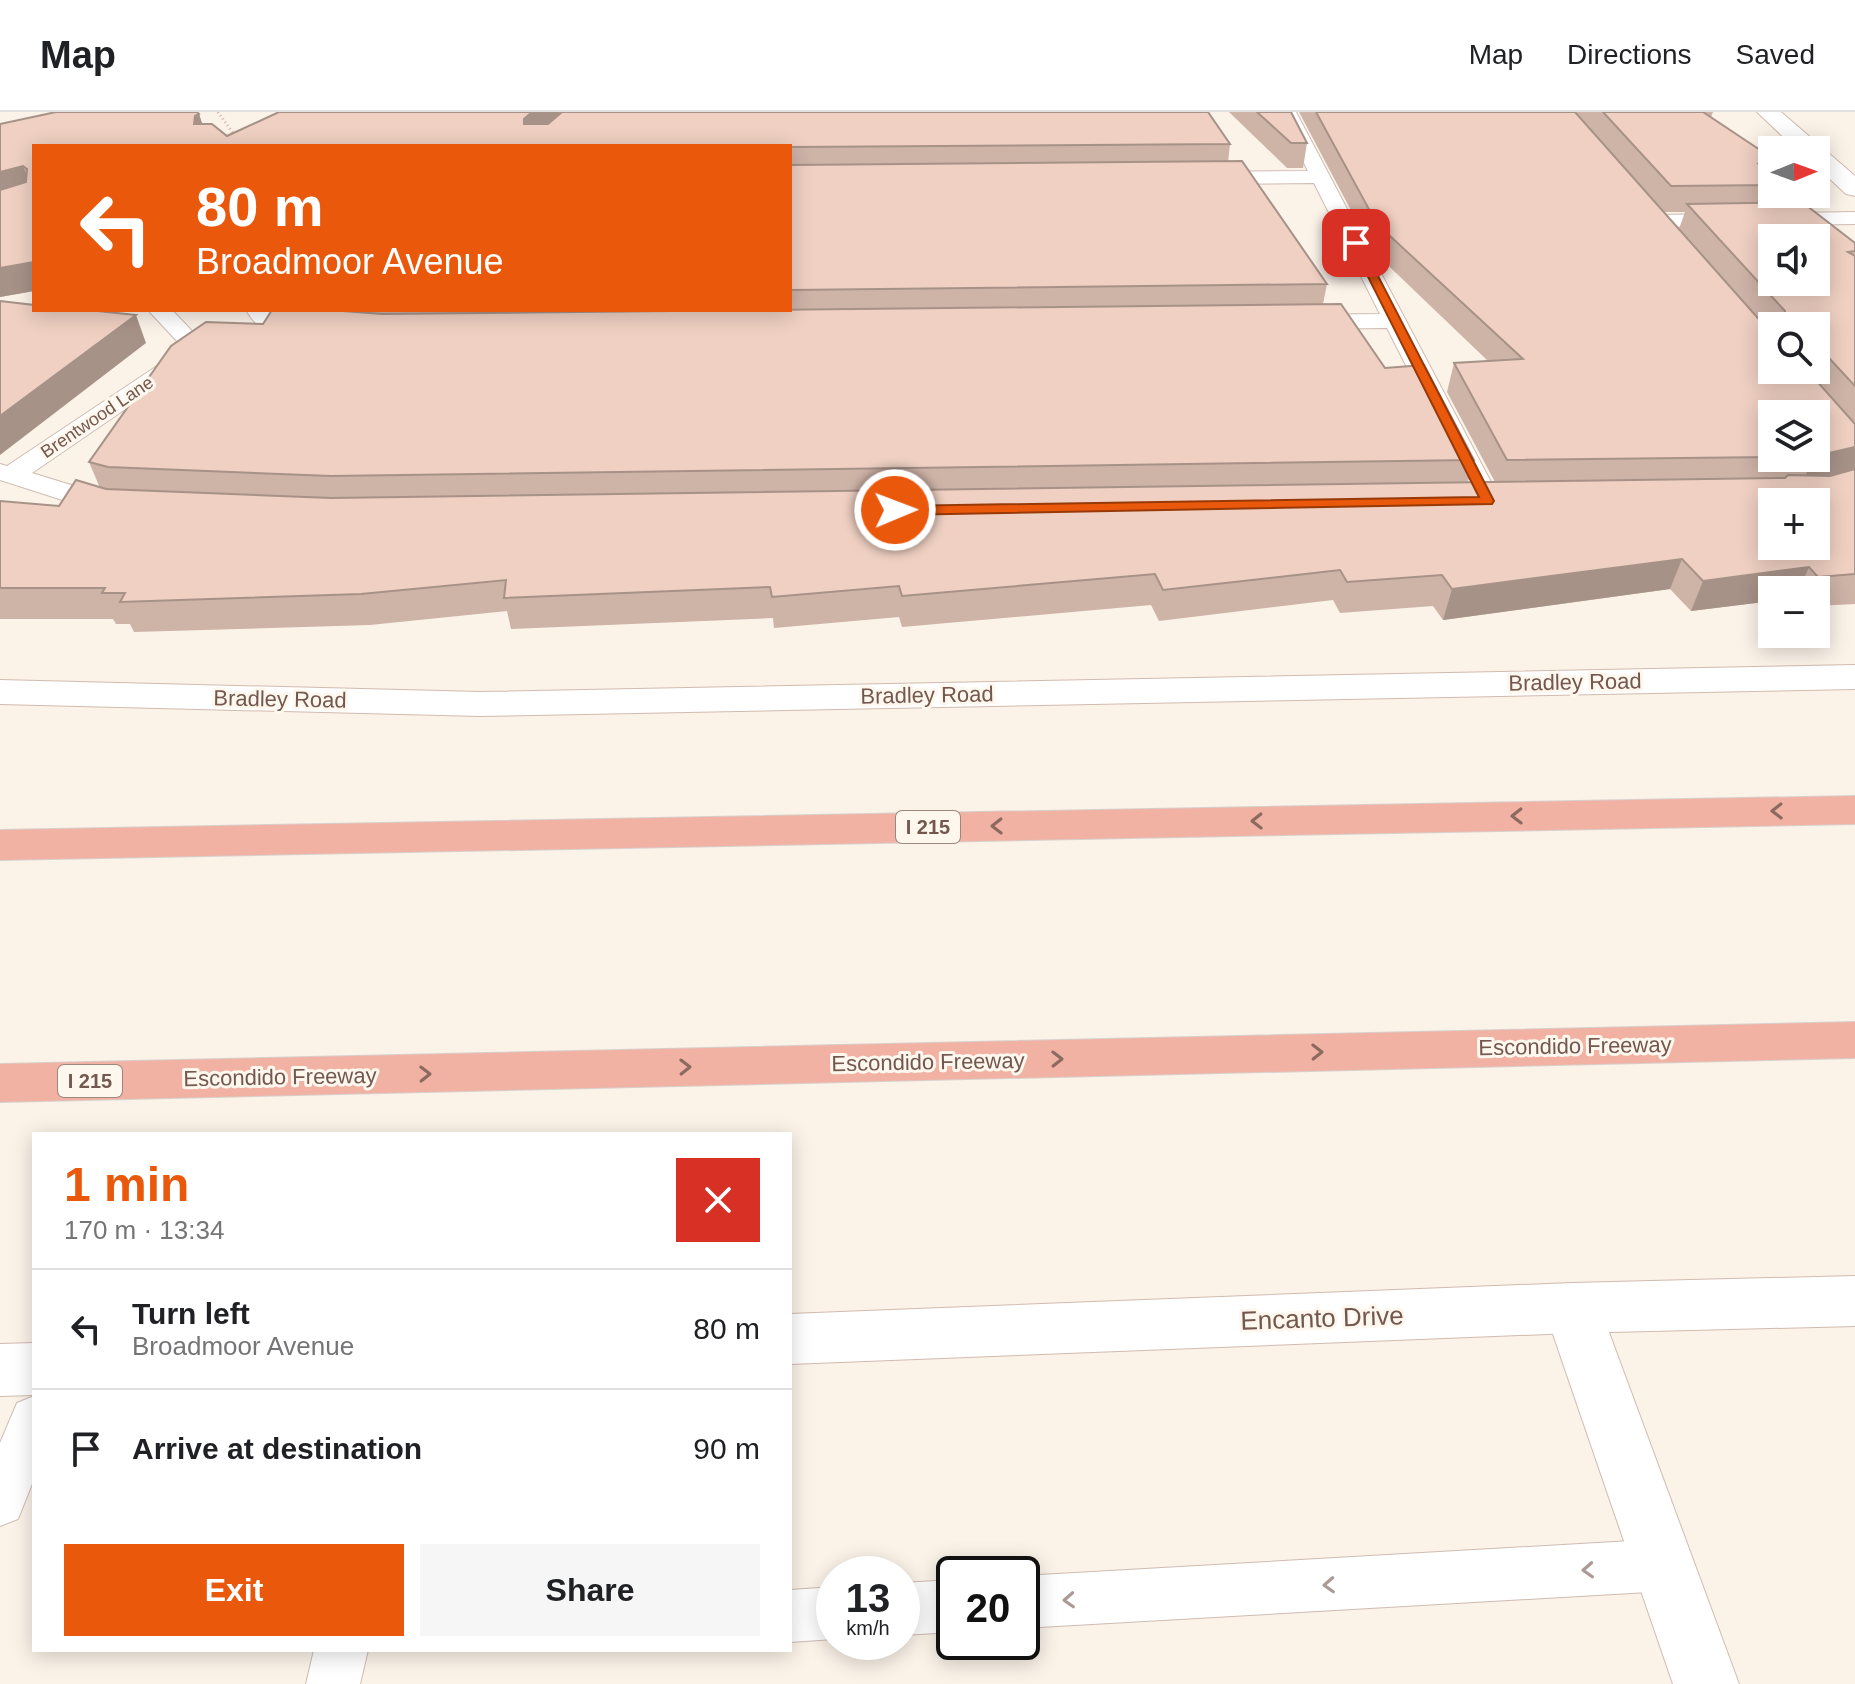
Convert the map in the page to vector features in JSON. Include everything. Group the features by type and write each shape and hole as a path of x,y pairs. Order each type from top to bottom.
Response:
{"highway":[{"name":"I 215","path":"0,845 1855,810"},
{"name":"Escondido Freeway","path":"0,1083 1855,1040"},
{"path":"0,1094 179,1080"}],"street":[{"path":"1768,112 1795,136"},
{"path":"1830,167 1855,189"},
{"name":"Bradley Road","path":"0,692 480,704 1855,677"},
{"name":"Encanto Drive","path":"792,1339 1572,1308 1855,1301"},
{"path":"1572,1308 1706,1684"},
{"path":"0,1370 32,1369"}],"lane":[{"path":"1287,112 1488,501"},
{"path":"1182,178 1323,177"},
{"path":"1676,246 1650,216 1855,218"},
{"path":"161,312 197,349"},
{"name":"Brentwood Lane","path":"6,473 197,349 262,316 344,328"},
{"path":"1282,322 1394,321"},
{"path":"6,473 118,508 134,509"},
{"path":"1456,502 1519,501"},
{"path":"0,1502 32,1424"},
{"path":"1040,1601 1666,1565"},
{"path":"792,1616 816,1614"},
{"path":"333,1684 341,1652"}],"path":[{"path":"218,112 233,133 234,144"}],"building":[{"path":"56,112 197,112 199,114 195,116 194,124 212,124 227,136 279,112 532,112 524,119 524,124 548,124 562,112 1208,112 1230,144 792,147 792,144 32,144 32,262 0,268 0,190 26,182 27,169 23,166 0,172 0,124"},
{"path":"1257,112 1291,112 1307,143 1291,143"},
{"path":"1316,112 1575,112 1758,318 1758,384 1819,384 1855,424 1855,447 1830,453 1830,400 1758,400 1758,457 1507,460 1454,363 1523,359 1377,224"},
{"path":"1603,112 1703,112 1758,149 1758,185 1671,186"},
{"path":"1242,161 1327,284 792,290 792,165"},
{"path":"1758,203 1758,208 1810,208 1855,243 1855,251 1848,252 1855,256 1855,386 1830,359 1830,312 1785,312 1771,296 1830,296 1830,224 1758,224 1758,282 1687,204"},
{"path":"0,301 32,305 32,312 136,315 0,416"},
{"path":"1341,304 1385,368 1424,365 1474,460 331,476 108,467 89,462 171,346 206,322 263,324 271,312 382,314"},
{"path":"1855,469 1855,574 1817,576 1809,567 1703,581 1682,559 1452,589 1442,575 1347,582 1340,570 1163,590 1155,574 902,596 899,586 772,597 770,587 504,598 506,580 361,594 120,602 125,593 102,593 105,588 0,588 0,501 59,506 76,480 106,489 331,498 1785,478 1788,475 1830,476"}],"route":[{"path":"895,510 1488,501 1356,243"}]}
